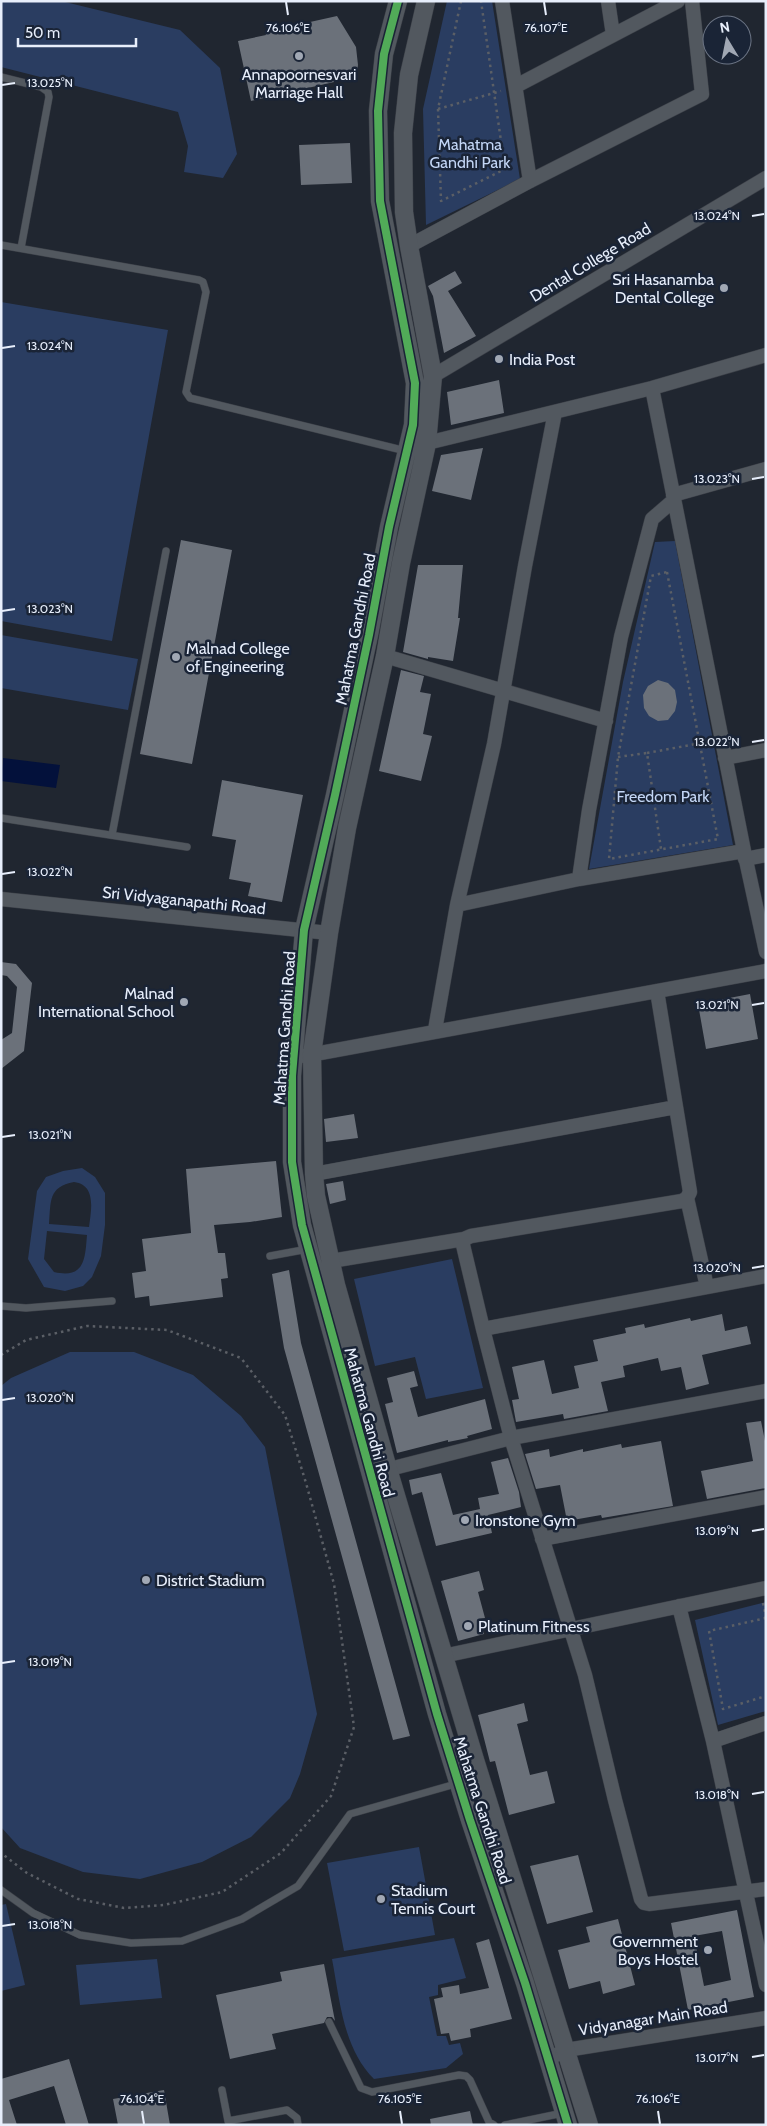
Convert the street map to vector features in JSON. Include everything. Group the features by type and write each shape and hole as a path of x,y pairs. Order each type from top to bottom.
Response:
{"street":[{"name":"Mahatma Gandhi Road","path":"398,1 384,54 378,110 380,201 415,383 413,425 389,527 336,795 304,930 294,1058 292,1162 302,1225 308,1248 453,1764 566,2119"},
{"name":"Mahatma Gandhi Road","path":"426,1 409,75 403,133 404,212 433,376 427,442 401,563 385,656 348,828 329,933 312,1054 314,1174 316,1196 331,1261 388,1469 443,1656 589,2125"},
{"path":"502,1 530,181"},
{"path":"608,1 613,35"},
{"path":"516,86 678,1"},
{"path":"409,246 530,181 702,94 692,1"},
{"name":"Dental College Road","path":"433,376 766,178"},
{"path":"427,442 652,388 766,355"},
{"path":"415,383 433,376"},
{"path":"652,388 744,855 766,952"},
{"path":"435,1030 457,905 494,744 524,566 555,412"},
{"path":"403,469 421,472"},
{"path":"579,880 589,810 621,637 652,519 674,497 766,470"},
{"path":"385,656 606,721"},
{"path":"725,758 766,750"},
{"path":"457,905 579,880 744,855 766,855"},
{"name":"Sri Vidyaganapathi Road","path":"1,899 329,933"},
{"path":"294,1058 435,1030 766,971"},
{"path":"657,991 690,1192 687,1198 707,1287"},
{"path":"314,1174 676,1107"},
{"path":"331,1261 464,1239 471,1236 687,1198"},
{"path":"464,1239 463,1245 511,1438 585,1674 641,1900 649,1904 766,1888"},
{"path":"483,1329 766,1276"},
{"path":"370,1474 511,1438 766,1391"},
{"path":"542,1539 766,1498"},
{"path":"443,1656 766,1588"},
{"path":"679,1606 713,1740 766,1985"},
{"path":"713,1740 766,1723"},
{"path":"453,1764 475,1760"},
{"name":"Vidyanagar Main Road","path":"548,2059 566,2050 766,2018"}],"lane":[{"path":"1,76 40,87 48,92 49,97 21,248"},
{"path":"1,245 204,282 206,292 186,392 190,398 407,451"},
{"path":"112,835 166,551"},
{"path":"1,818 187,847"},
{"path":"270,1256 308,1248"},
{"path":"1,1306 26,1308 112,1301"},
{"path":"1,1890 33,1913 80,1935 131,1944 182,1941 242,1919 298,1886 350,1814 460,1783"},
{"path":"330,2022 361,2088 372,2092 459,2075 466,2076 470,2080 489,2122 494,2125"},
{"path":"222,2090 228,2121 287,2110 297,2118 298,2125"},
{"path":"504,2125 566,2119"}],"path":[{"path":"461,1 438,109 441,201 505,169 481,1"},
{"path":"438,109 516,86"},
{"path":"667,572 700,743 718,839 609,858 618,757 651,576 667,572"},
{"path":"618,757 722,739"},
{"path":"647,753 661,849"},
{"path":"1,1355 26,1340 87,1326 167,1330 241,1358 285,1415 306,1483 334,1584 354,1727 331,1796 281,1853 222,1892 164,1905 124,1908 78,1899 26,1873 1,1853"},
{"path":"766,1618 709,1631 723,1709 766,1696"}],"green space":[{"path":"1,1 61,1 180,30 220,68 237,154 223,178 184,172 188,146 178,112 1,67"},
{"name":"Mahatma Gandhi Park","path":"447,1 492,1 520,179 426,225 423,109"},
{"path":"1,302 168,330 112,641 1,621"},
{"name":"Freedom Park","path":"675,541 733,845 589,869 623,682 655,542"},
{"path":"1,635 138,659 128,710 1,688"},
{"path":"82,1168 95,1177 105,1193 105,1225 101,1256 92,1277 83,1286 65,1291 44,1287 28,1259 37,1191 46,1177 63,1171","holes":["74,1182 81,1184 89,1193 91,1200 89,1227 49,1224 52,1196 59,1187","47,1231 87,1235 84,1259 78,1270 72,1273 54,1272 44,1259"]},
{"path":"452,1259 483,1388 426,1399 415,1357 375,1366 354,1279"},
{"name":"District Stadium","path":"70,1352 134,1352 193,1375 241,1416 265,1447 317,1714 300,1774 290,1798 251,1837 202,1862 140,1879 83,1872 20,1848 1,1827 1,1386 11,1378"},
{"path":"766,1602 766,1711 718,1725 695,1620"},
{"name":"Stadium Tennis Court","path":"419,1847 435,1935 344,1951 327,1863"},
{"path":"6,1904 25,1985 1,1991 1,1905"},
{"path":"454,1938 466,1978 438,1985 438,1995 429,1997 437,2036 446,2036 449,2045 460,2043 463,2054 446,2068 374,2079 355,2053 349,2038 344,2023 332,1959"},
{"path":"157,1959 162,1998 80,2005 76,1965"}],"shaded area":[{"path":"3,758 60,765 56,788 1,781"}],"building":[{"name":"Annapoornesvari Marriage Hall","path":"337,16 356,47 358,65 356,77 251,101 238,41 266,35 265,32"},
{"path":"350,143 352,183 301,185 299,145"},
{"path":"455,271 462,283 448,291 476,336 444,353 433,296 428,286"},
{"path":"499,380 504,413 451,425 447,392"},
{"path":"483,448 471,500 432,491 441,455"},
{"path":"181,540 232,550 192,764 140,754"},
{"path":"418,565 463,565 458,618 460,618 453,661 428,657 428,659 403,652"},
{"path":"401,670 424,676 420,692 431,694 423,734 432,736 421,781 379,771"},
{"path":"658,680 668,683 675,690 677,702 675,711 668,720 658,721 649,716 644,708 643,695 648,686"},
{"path":"222,780 303,795 282,902 248,896 251,883 229,879 236,840 212,836"},
{"path":"1,962 16,964 32,983 24,1051 1,1069 1,1040 12,1033 17,987 7,976 1,975"},
{"path":"750,994 758,1039 706,1049 698,1004"},
{"path":"354,1114 358,1138 326,1142 324,1119"},
{"path":"276,1161 282,1217 214,1225 218,1253 225,1253 228,1278 221,1279 223,1297 150,1306 149,1296 135,1298 132,1273 146,1271 142,1239 191,1233 186,1169"},
{"path":"343,1181 346,1200 330,1204 326,1184"},
{"path":"289,1270 301,1343 410,1736 393,1740 284,1348 272,1274"},
{"path":"722,1314 725,1331 747,1326 751,1344 702,1355 709,1384 686,1390 681,1367 661,1371 658,1358 623,1366 625,1377 601,1382 608,1411 564,1419 563,1414 516,1422 512,1400 519,1399 512,1367 544,1360 552,1394 579,1388 574,1366 598,1361 593,1340 626,1333 625,1328 644,1324 645,1328 690,1318 691,1321"},
{"path":"414,1371 418,1386 410,1388 418,1417 485,1399 492,1429 467,1436 468,1438 448,1442 448,1440 397,1453 385,1404 393,1402 387,1378"},
{"path":"761,1421 766,1446 766,1488 707,1499 701,1471 753,1461 746,1423"},
{"path":"661,1441 673,1506 602,1518 601,1515 567,1521 560,1485 536,1489 525,1454 549,1449 550,1457 583,1449 583,1452 621,1444 622,1448"},
{"path":"508,1458 519,1492 521,1507 488,1515 492,1533 436,1546 422,1492 412,1495 409,1480 441,1473 453,1515 480,1509 478,1498 499,1494 491,1462"},
{"path":"479,1571 484,1590 478,1592 485,1618 479,1619 484,1634 458,1641 441,1581"},
{"path":"524,1703 528,1721 517,1724 530,1775 547,1771 555,1803 509,1815 495,1761 490,1762 478,1715"},
{"path":"578,1855 593,1912 547,1924 530,1866"},
{"path":"737,1910 754,1997 688,2010 671,1923","holes":["722,1931 731,1980 704,1986 694,1936"]},
{"path":"618,1919 635,1985 603,1994 600,1981 569,1989 558,1950 590,1942 586,1927"},
{"path":"489,1939 512,2019 470,2029 471,2037 451,2041 449,2033 441,2034 434,1999 443,1997 441,1988 459,1985 460,1994 489,1988 476,1943"},
{"path":"324,1964 335,2021 332,2017 327,2017 324,2023 272,2034 276,2049 230,2059 216,1995 282,1981 280,1972"},
{"path":"69,2059 89,2125 66,2125 54,2086 9,2100 17,2125 1,2125 1,2079"},
{"path":"164,2090 170,2125 118,2125 113,2099"},
{"path":"470,2111 473,2125 431,2125 430,2119"}],"cycle path":[{"path":"398,1 384,54 378,111 380,201 415,383 413,425 389,527 369,635 304,930 292,1076 292,1162 302,1225 437,1714 470,1820 525,1983 568,2125"}],"place":[{"name":"Annapoornesvari Marriage Hall","path":"299,56"},
{"name":"Sri Hasanamba Dental College","path":"724,288"},
{"name":"India Post","path":"499,359"},
{"name":"Malnad College of Engineering","path":"176,657"},
{"name":"Malnad International School","path":"184,1002"},
{"name":"Ironstone Gym","path":"465,1520"},
{"name":"District Stadium","path":"146,1580"},
{"name":"Platinum Fitness","path":"468,1626"},
{"name":"Stadium Tennis Court","path":"381,1899"},
{"name":"Government Boys Hostel","path":"708,1950"}]}
